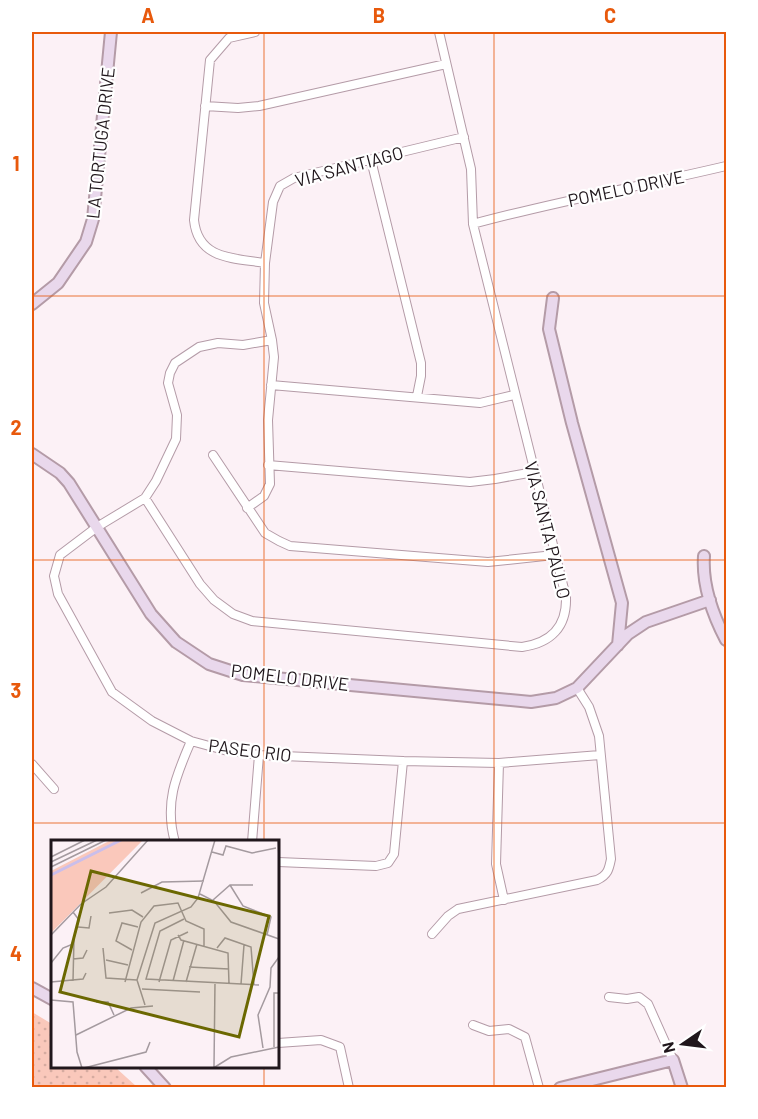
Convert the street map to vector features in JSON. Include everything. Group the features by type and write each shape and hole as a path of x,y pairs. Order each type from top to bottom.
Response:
{"street":[{"name":"LA TORTUGA DRIVE","path":"32,304 58,284 86,242 93,219 111,32"},
{"path":"255,32 229,38 210,60 194,220 201,242 211,252 265,263"},
{"name":"VIA SANTA PAULO","path":"145,498 200,584 214,600 233,614 252,621 522,646 536,645 556,633 567,611 566,597 514,395 475,224 471,169 439,32"},
{"path":"206,106 259,106 446,64"},
{"name":"VIA SANTIAGO","path":"247,508 264,496 270,484 268,420 272,385 272,340 264,303 265,263 273,202 280,186 294,178 464,137"},
{"path":"371,160 421,363 417,396"},
{"name":"POMELO DRIVE","path":"475,224 526,210 726,166"},
{"path":"553,298 549,329 572,423 622,603 618,645"},
{"path":"145,498 156,481 176,439 177,414 168,383 175,363 199,347 218,343 243,345 272,340"},
{"path":"272,385 480,403 514,395"},
{"name":"POMELO DRIVE","path":"32,454 60,473 97,527 151,614 176,642 209,664 243,675 531,702 556,698 577,688"},
{"path":"213,455 265,533 290,546 489,562 554,555"},
{"path":"268,465 470,482 534,472"},
{"name":"PASEO RIO","path":"145,498 97,527 60,555 54,576 58,594 112,692 152,721 191,741 224,750 258,755 499,763 600,755"},
{"path":"704,556 703,572 710,600 726,640"},
{"path":"432,934 448,916 458,909 597,880 609,871 611,859 599,736 589,707 577,688 628,634 646,622 710,600"},
{"path":"175,840 171,798 174,782 191,741"},
{"path":"252,840 258,755"},
{"path":"279,862 376,866 388,863 394,854 403,761"},
{"path":"499,763 496,864 504,900"},
{"path":"32,764 54,789"},
{"path":"32,988 51,998"},
{"path":"609,998 639,997 648,1004 673,1060 682,1088"},
{"path":"473,1025 489,1031 509,1029 525,1037 539,1088"},
{"path":"279,1043 321,1040 339,1047 349,1088"},
{"path":"560,1088 673,1060"},
{"path":"147,1068 165,1088"}],"shaded area":[{"path":"32,1012 51,1023 51,1068 116,1068 137,1087 32,1087"}]}
